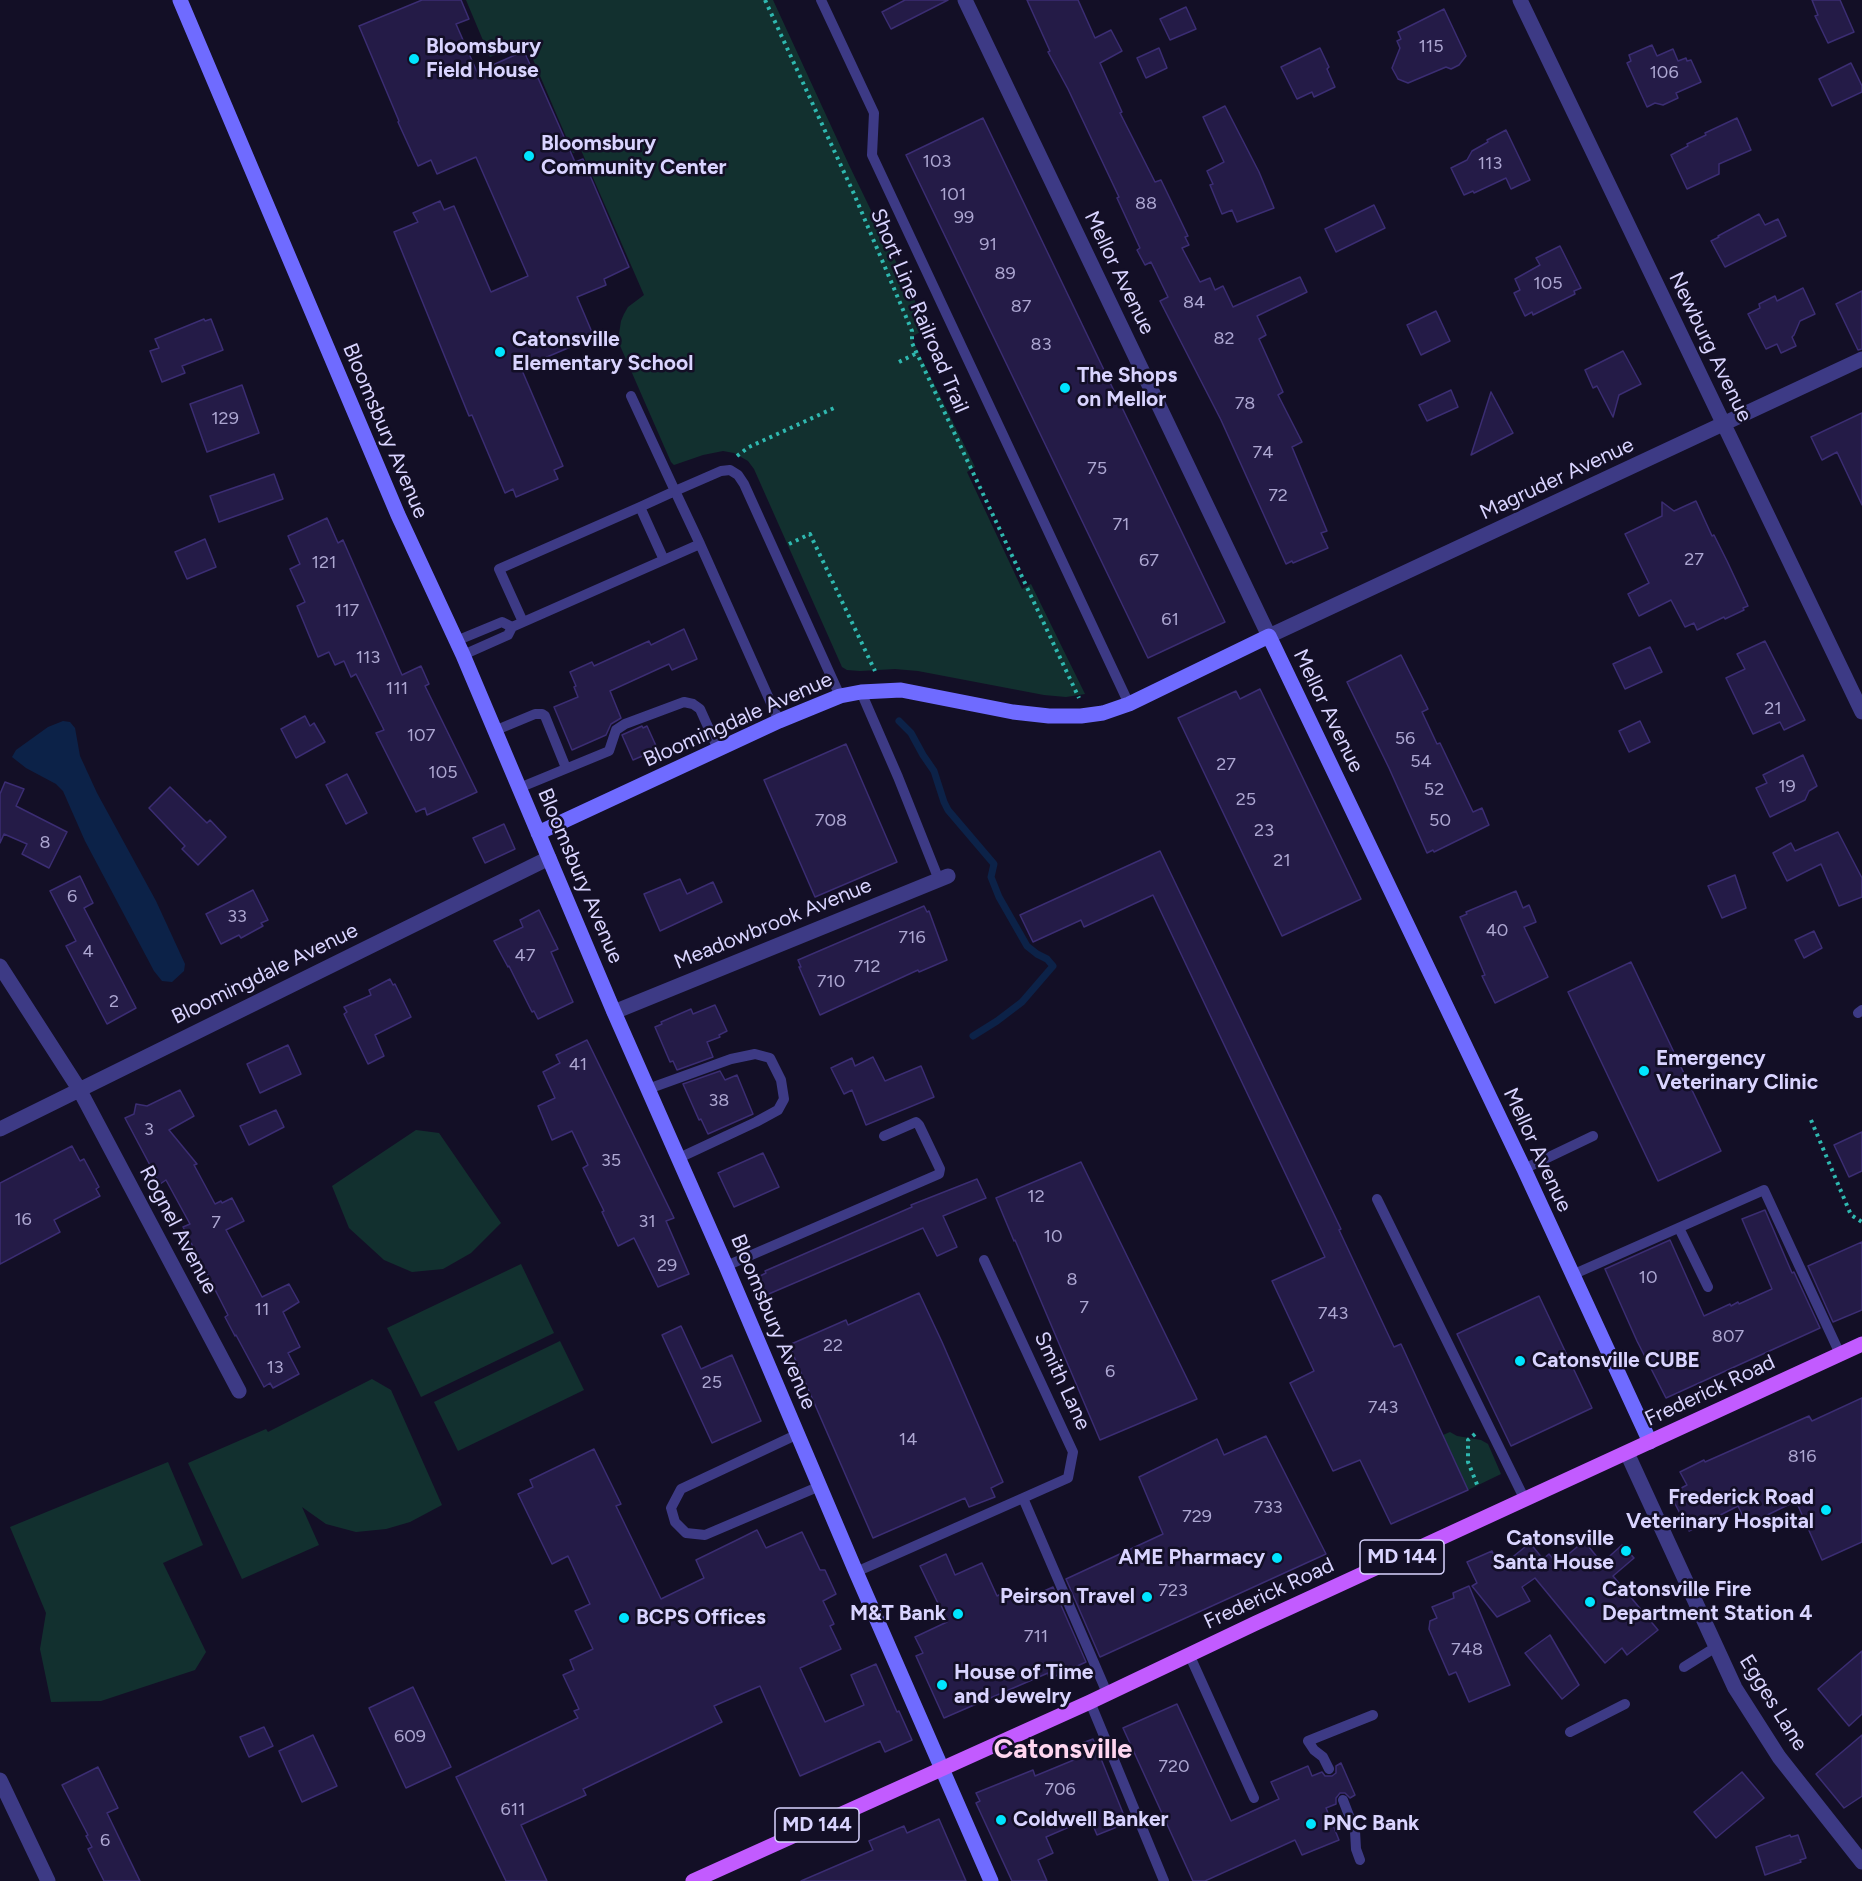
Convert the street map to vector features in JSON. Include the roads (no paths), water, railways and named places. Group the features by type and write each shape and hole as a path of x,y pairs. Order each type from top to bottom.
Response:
{"main road":[{"name":"Bloomsbury Avenue","path":"180,0 398,515 459,648 991,1881"},
{"name":"Bloomingdale Avenue","path":"538,833 779,721 840,696 861,692 901,690 1013,712 1049,716 1092,715 1129,704 1269,636"},
{"name":"Mellor Avenue","path":"1269,636 1524,1168 1650,1442"},
{"name":"Frederick Road","path":"693,1881 1090,1702 1189,1654 1862,1344"}],"street":[{"name":"Mellor Avenue","path":"965,0 1269,636"},
{"name":"Newburg Avenue","path":"1520,0 1862,712"},
{"name":"Magruder Avenue","path":"1269,636 1862,359"},
{"name":"Bloomingdale Avenue","path":"0,1129 549,858"},
{"name":"Meadowbrook Avenue","path":"614,1011 944,878"},
{"name":"Rognel Avenue","path":"0,966 79,1089 239,1391"},
{"name":"Egges Lane","path":"1627,1453 1735,1688 1779,1757 1862,1862"},
{"path":"0,1780 48,1881"}],"lane":[{"path":"821,0 874,113 872,155 1129,704"},
{"path":"631,396 779,721"},
{"path":"523,622 500,569 721,471 730,470 738,475 744,484 840,696"},
{"path":"640,507 664,560"},
{"path":"459,648 508,635 512,627 700,544"},
{"path":"861,692 944,878"},
{"path":"519,788 609,751 616,730 625,724 684,702 700,709 718,749"},
{"path":"494,730 535,714 542,714 545,716 566,768"},
{"path":"648,1089 731,1059 754,1054 770,1058 781,1080 784,1099 778,1110 679,1158"},
{"path":"726,1266 939,1174 940,1169 916,1122 884,1136"},
{"path":"1524,1168 1593,1136"},
{"path":"1572,1275 1764,1190 1840,1354"},
{"path":"1377,1199 1525,1500"},
{"path":"1679,1228 1708,1287"},
{"name":"Smith Lane","path":"984,1260 1073,1452 1068,1478 1023,1498"},
{"path":"798,1434 681,1489 671,1508 675,1522 686,1533 705,1535 820,1486"},
{"path":"856,1572 1023,1498 1107,1694"},
{"path":"1684,1666 1716,1647"},
{"path":"1189,1654 1254,1798"},
{"path":"1090,1702 1164,1881"},
{"path":"1570,1732 1626,1704"},
{"path":"1329,1769 1323,1757 1308,1742 1373,1715"},
{"path":"1343,1800 1355,1831 1356,1849 1360,1860"}],"water":[{"path":"63,721 70,722 75,728 80,756 97,793 156,901 185,964 184,971 172,982 162,981 154,971 85,841 63,791 56,784 26,768 12,757 16,750 48,727"}],"waterway":[{"path":"899,721 911,733 934,771 948,810 994,864 991,877 999,897 1027,946 1047,959 1053,966 1022,1002 973,1036"}],"place":[{"name":"Bloomsbury Field House","path":"414,59"},
{"name":"Bloomsbury Community Center","path":"529,156"},
{"name":"Catonsville Elementary School","path":"500,352"},
{"name":"The Shops on Mellor","path":"1065,388"},
{"name":"Emergency Veterinary Clinic","path":"1644,1071"},
{"name":"Catonsville CUBE","path":"1520,1361"},
{"name":"Frederick Road Veterinary Hospital","path":"1826,1510"},
{"name":"Catonsville Santa House","path":"1626,1551"},
{"name":"AME Pharmacy","path":"1277,1558"},
{"name":"Peirson Travel","path":"1147,1597"},
{"name":"Catonsville Fire Department Station 4","path":"1590,1602"},
{"name":"M&T Bank","path":"958,1614"},
{"name":"BCPS Offices","path":"624,1618"},
{"name":"House of Time and Jewelry","path":"942,1685"},
{"name":"Coldwell Banker","path":"1001,1820"},
{"name":"PNC Bank","path":"1311,1824"}],"district":[{"name":"Catonsville","path":"1063,1750"}]}
